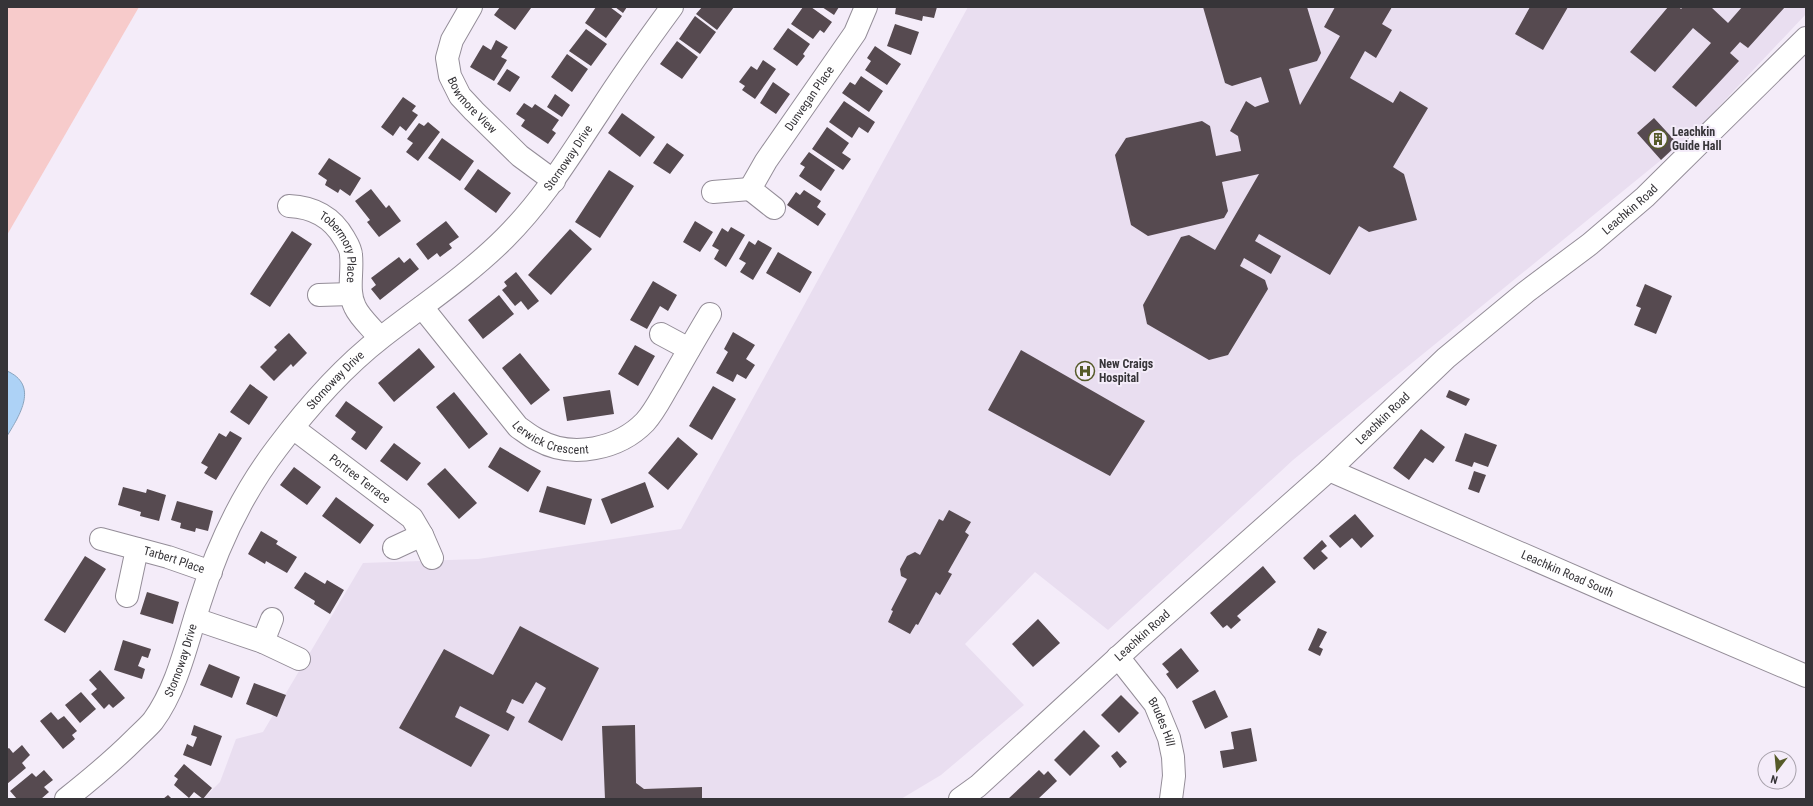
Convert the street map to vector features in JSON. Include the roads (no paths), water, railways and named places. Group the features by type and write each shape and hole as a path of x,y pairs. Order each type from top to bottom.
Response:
{"street":[{"name":"Bowmore View","path":"471,7 452,40 447,58 450,76 460,96 474,111 520,156 554,181"},
{"name":"Stornoway Drive","path":"66,799 124,750 152,722 173,683 211,572 229,527 256,478 293,428 341,374 380,338 422,307 504,239 540,201 633,59 672,7"},
{"name":"Dunvegan Place","path":"750,189 766,161 855,33 866,7"},
{"name":"Leachkin Road","path":"960,799 978,786 1118,657 1329,470 1446,358 1526,292 1590,244 1645,198 1806,38"},
{"path":"713,192 750,189 774,208"},
{"name":"Tobermory Place","path":"289,206 298,206 315,211 328,218 338,227 351,253 351,294 355,307 380,338"},
{"name":"Tobermory Place","path":"319,295 351,294"},
{"name":"Lerwick Crescent","path":"422,307 518,427 538,441 559,448 582,450 607,446 630,434 645,421 661,398 710,314"},
{"path":"661,334 689,349"},
{"name":"Portree Terrace","path":"293,428 412,518 422,535 432,558"},
{"name":"Leachkin Road South","path":"1329,470 1630,602 1806,676"},
{"path":"394,548 422,535"},
{"name":"Tarbert Place","path":"101,539 168,557 211,572"},
{"name":"Tarbert Place","path":"127,596 137,549"},
{"path":"263,642 272,618"},
{"path":"195,619 263,642 299,659"},
{"name":"Brudes Hill","path":"1118,657 1155,704 1169,738 1173,757 1174,776 1171,799"}],"water":[{"path":"7,371 17,377 22,384 24,401 17,419 7,436"}],"place":[{"name":"Leachkin Guide Hall","path":"1658,139"},
{"name":"New Craigs Hospital","path":"1085,371"}]}
